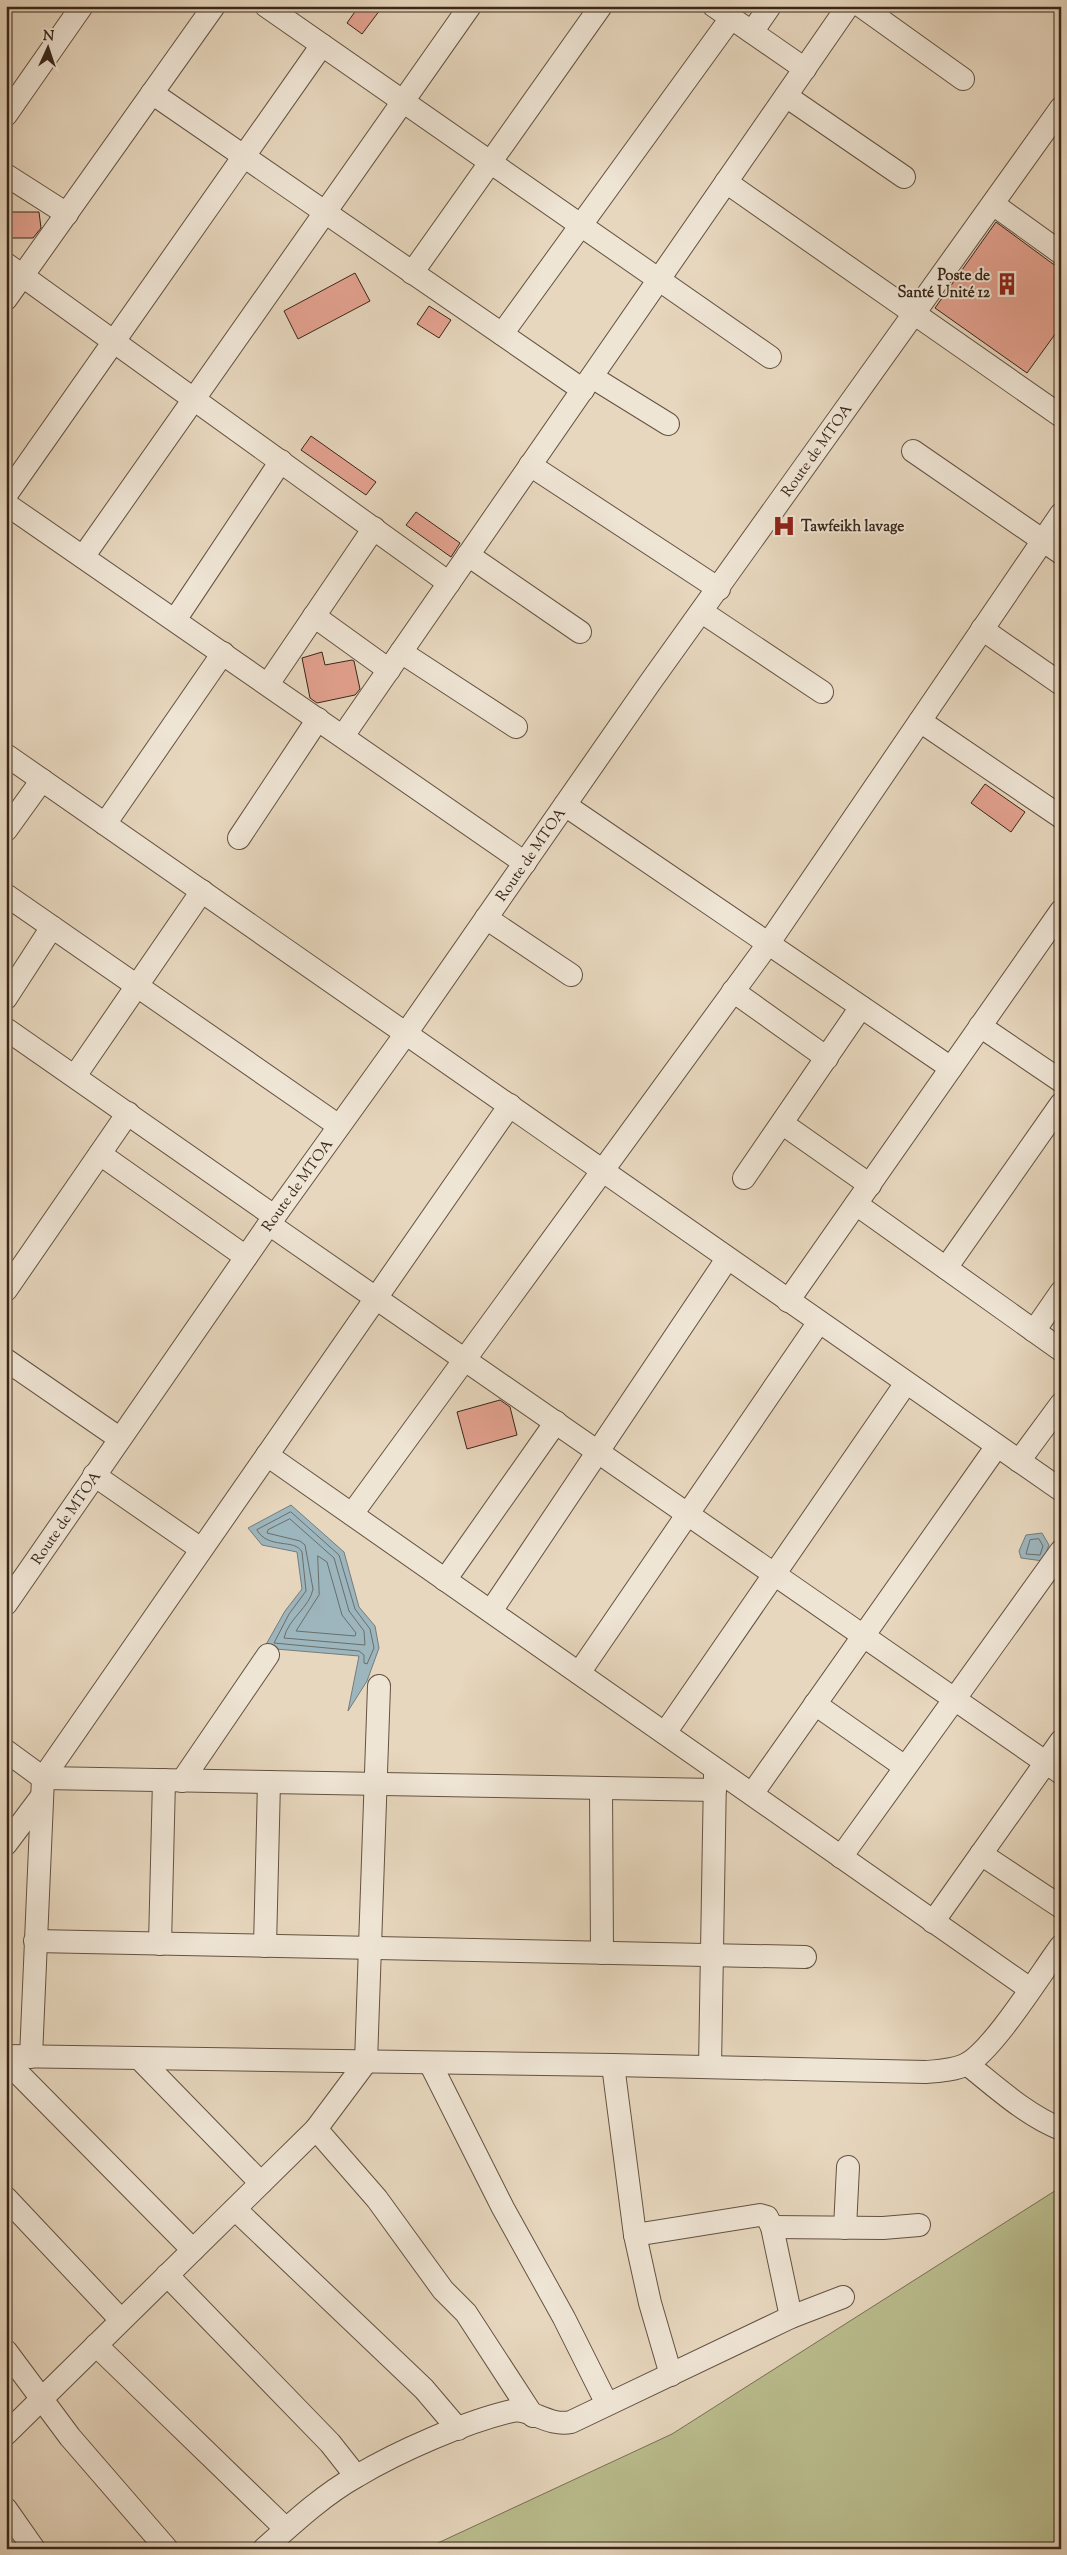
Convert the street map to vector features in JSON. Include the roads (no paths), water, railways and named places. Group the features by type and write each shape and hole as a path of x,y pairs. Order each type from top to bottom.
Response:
{"street":[{"path":"6,299 15,270 67,214 214,6"},
{"path":"266,6 770,357"},
{"path":"83,557 470,6"},
{"path":"412,273 601,6"},
{"path":"752,32 770,6"},
{"path":"343,736 848,6"},
{"path":"861,6 963,79"},
{"path":"9,106 79,7"},
{"path":"502,334 581,226 723,12 805,69"},
{"path":"6,495 322,45"},
{"path":"152,93 502,334 587,383 668,424"},
{"path":"786,96 904,177"},
{"name":"Route de MTOA","path":"6,1604 94,1474 272,1220 1061,108"},
{"path":"6,175 67,214"},
{"path":"726,182 1061,416"},
{"path":"993,204 1061,253"},
{"path":"15,270 449,583"},
{"path":"913,451 1052,547"},
{"path":"175,620 281,462"},
{"path":"530,465 719,589"},
{"path":"6,504 525,863"},
{"path":"352,1514 768,944 982,629 1052,547 1061,514"},
{"path":"268,684 374,528"},
{"path":"468,555 580,632"},
{"path":"702,612 822,692"},
{"path":"314,616 516,727"},
{"path":"982,629 1061,684"},
{"path":"105,824 223,653"},
{"path":"239,838 318,720"},
{"path":"920,720 1059,811"},
{"path":"6,755 1061,1490"},
{"path":"6,830 42,780"},
{"path":"565,805 951,1068"},
{"path":"74,1076 202,891"},
{"path":"6,895 339,1126"},
{"path":"788,1301 980,1026 1052,941 1061,911"},
{"path":"486,918 571,975"},
{"path":"6,998 52,927"},
{"path":"733,991 827,1058"},
{"path":"744,1178 783,1124 861,1007"},
{"path":"980,1026 1061,1081"},
{"path":"6,1029 128,1113 376,1298 1053,1768"},
{"path":"946,1268 1061,1104"},
{"path":"6,1844 201,1549 510,1105"},
{"path":"6,1290 128,1113"},
{"path":"783,1124 870,1185"},
{"path":"100,1154 246,1257"},
{"path":"856,1204 1061,1350"},
{"path":"491,1611 727,1259"},
{"path":"1034,1330 1061,1292"},
{"path":"579,1673 819,1322"},
{"path":"6,1360 119,1438"},
{"path":"665,1734 906,1383"},
{"path":"1019,1461 1061,1404"},
{"path":"445,1580 556,1422"},
{"path":"752,1794 997,1446"},
{"path":"267,1455 665,1734 715,1780 752,1794 1030,1989"},
{"path":"94,1474 201,1549"},
{"path":"841,1857 1061,1551"},
{"path":"160,1944 173,1780 268,1655"},
{"path":"6,2434 316,2129 366,2062 379,1686"},
{"path":"815,1704 906,1767"},
{"path":"934,1922 981,1854 1053,1768 1061,1741"},
{"path":"6,1752 42,1787 173,1780 601,1788 715,1780"},
{"path":"710,2067 715,1780"},
{"path":"265,1946 269,1782"},
{"path":"31,2057 42,1787"},
{"path":"601,1788 602,1953"},
{"path":"981,1854 1061,1907"},
{"path":"35,1941 805,1957"},
{"path":"6,2056 613,2065 926,2072 967,2064 995,2037 1061,1946"},
{"path":"140,2059 261,2183"},
{"path":"6,2061 193,2250"},
{"path":"430,2063 607,2404"},
{"path":"967,2064 1024,2108 1047,2123 1061,2129"},
{"path":"613,2065 635,2235 650,2303 670,2375"},
{"path":"316,2129 378,2199 443,2290 466,2313 534,2416"},
{"path":"845,2228 848,2167"},
{"path":"6,2198 121,2320"},
{"path":"235,2209 424,2389 458,2429"},
{"path":"635,2235 760,2215 767,2217 772,2227 792,2317"},
{"path":"772,2227 901,2228 919,2225"},
{"path":"167,2275 285,2395 330,2443 356,2476"},
{"path":"264,2549 286,2529 356,2476 458,2429 513,2411 521,2411 556,2424 564,2424 792,2317 843,2297"},
{"path":"96,2346 286,2529"},
{"path":"6,2351 70,2437 167,2549"},
{"path":"6,2509 34,2549"}],"water":[{"path":"291,1505 344,1552 359,1607 375,1626 379,1648 367,1681 348,1711 359,1656 264,1648 285,1611 302,1589 297,1552 262,1545 248,1528"},
{"path":"1042,1533 1049,1545 1043,1561 1021,1558 1019,1551 1026,1535"}],"place":[{"name":"Poste de Santé Unité 12","path":"1007,284"},
{"name":"Tawfeikh lavage","path":"784,526"}]}
